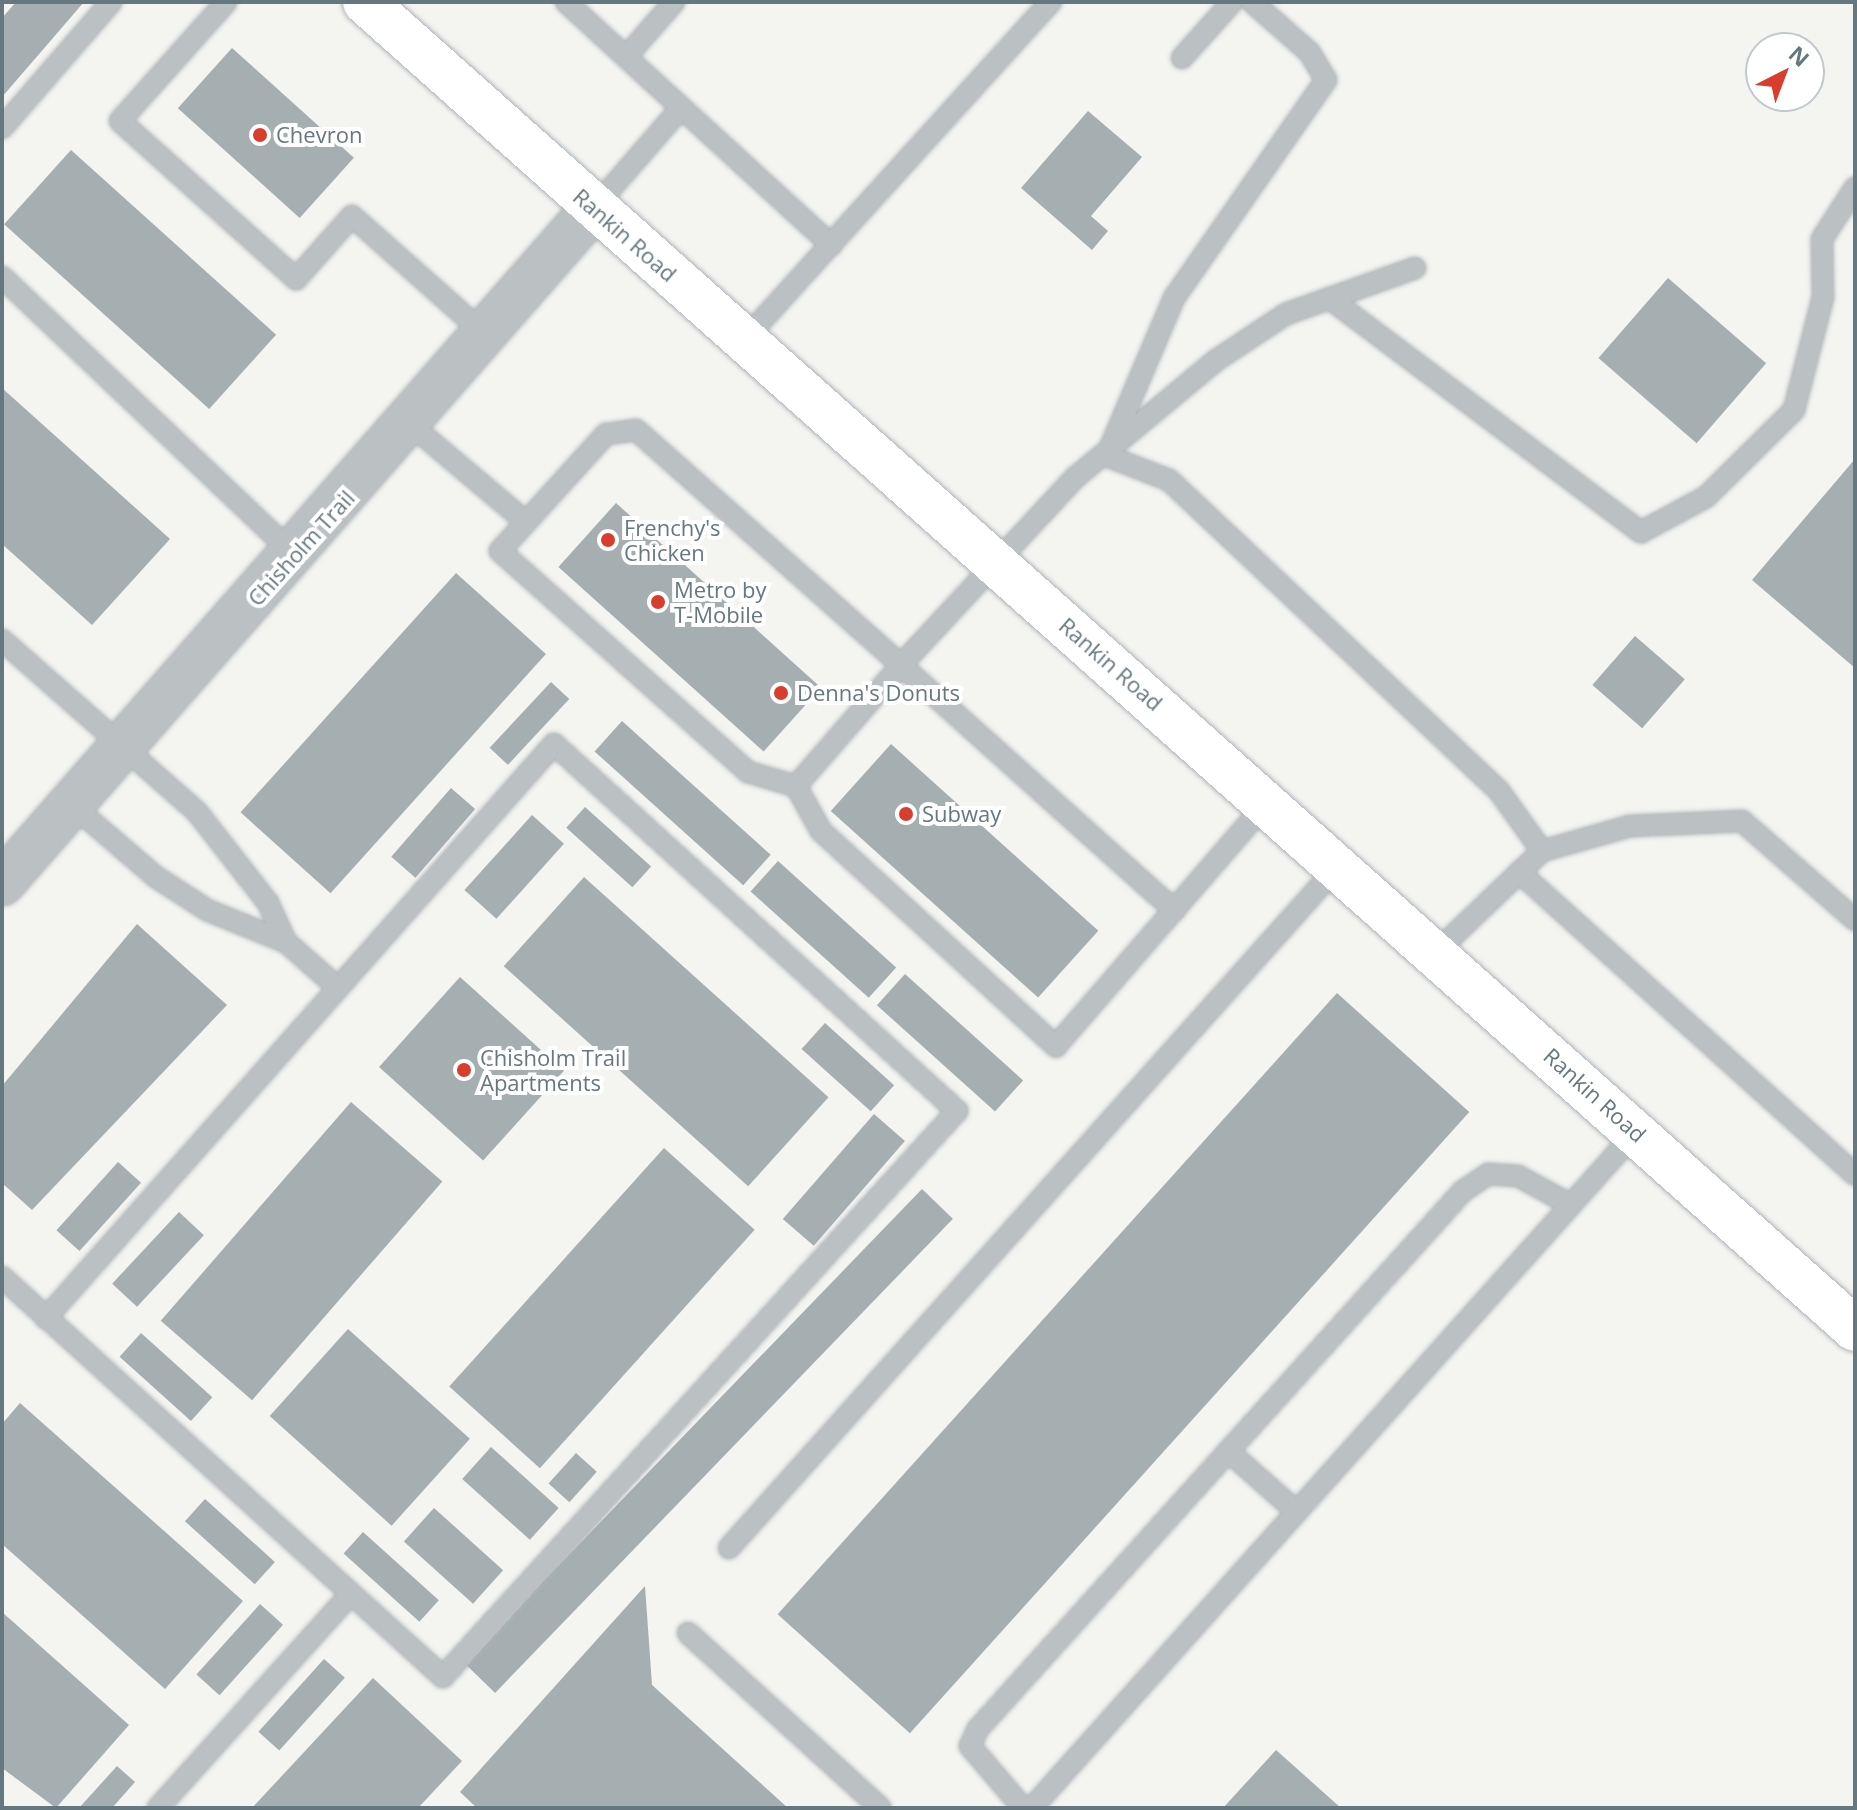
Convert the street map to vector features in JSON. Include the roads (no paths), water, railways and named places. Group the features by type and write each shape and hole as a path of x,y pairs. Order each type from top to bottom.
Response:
{"main road":[{"name":"Rankin Road","path":"365,2 1339,865 1855,1329"}],"street":[{"name":"Chisholm Trail","path":"2,883 121,747 296,556 594,208"}],"lane":[{"path":"2,128 111,2"},
{"path":"226,2 120,121 296,279 352,216 486,335"},
{"path":"566,2 831,245"},
{"path":"626,57 674,2"},
{"path":"744,340 1051,2"},
{"path":"1182,58 1232,2"},
{"path":"1107,456 1174,298 1326,80 1309,52 1252,2"},
{"path":"594,208 681,108"},
{"path":"1329,298 1641,532 1706,497 1794,410 1823,297 1822,239 1855,188"},
{"path":"796,786 901,665 1076,477 1107,456 1215,361 1286,314 1415,268"},
{"path":"2,277 296,556"},
{"path":"410,424 526,522"},
{"path":"1175,910 636,430 606,434 500,551 748,772 796,786 821,831 1056,1046 1175,910 1267,802"},
{"path":"1107,456 1169,480 1499,791 1542,851"},
{"path":"2,640 230,850 286,942 338,988"},
{"path":"2,1277 46,1318 443,1677 957,1111 554,744 46,1318"},
{"path":"71,804 207,910 286,942"},
{"path":"1436,952 1542,851 1630,826 1742,821 1855,920"},
{"path":"729,1548 1339,865"},
{"path":"1519,872 1855,1175"},
{"path":"1032,1808 1636,1132"},
{"path":"1023,1808 970,1746 978,1729 1463,1191 1488,1174 1518,1176 1571,1205"},
{"path":"1228,1451 1297,1512"},
{"path":"158,1808 351,1594"},
{"path":"688,1633 880,1808"}],"place":[{"name":"Chevron","path":"260,135"},
{"name":"Frenchy's Chicken","path":"608,540"},
{"name":"Metro by T-Mobile","path":"658,602"},
{"name":"Denna's Donuts","path":"781,693"},
{"name":"Subway","path":"906,814"},
{"name":"Chisholm Trail Apartments","path":"464,1070"}]}
